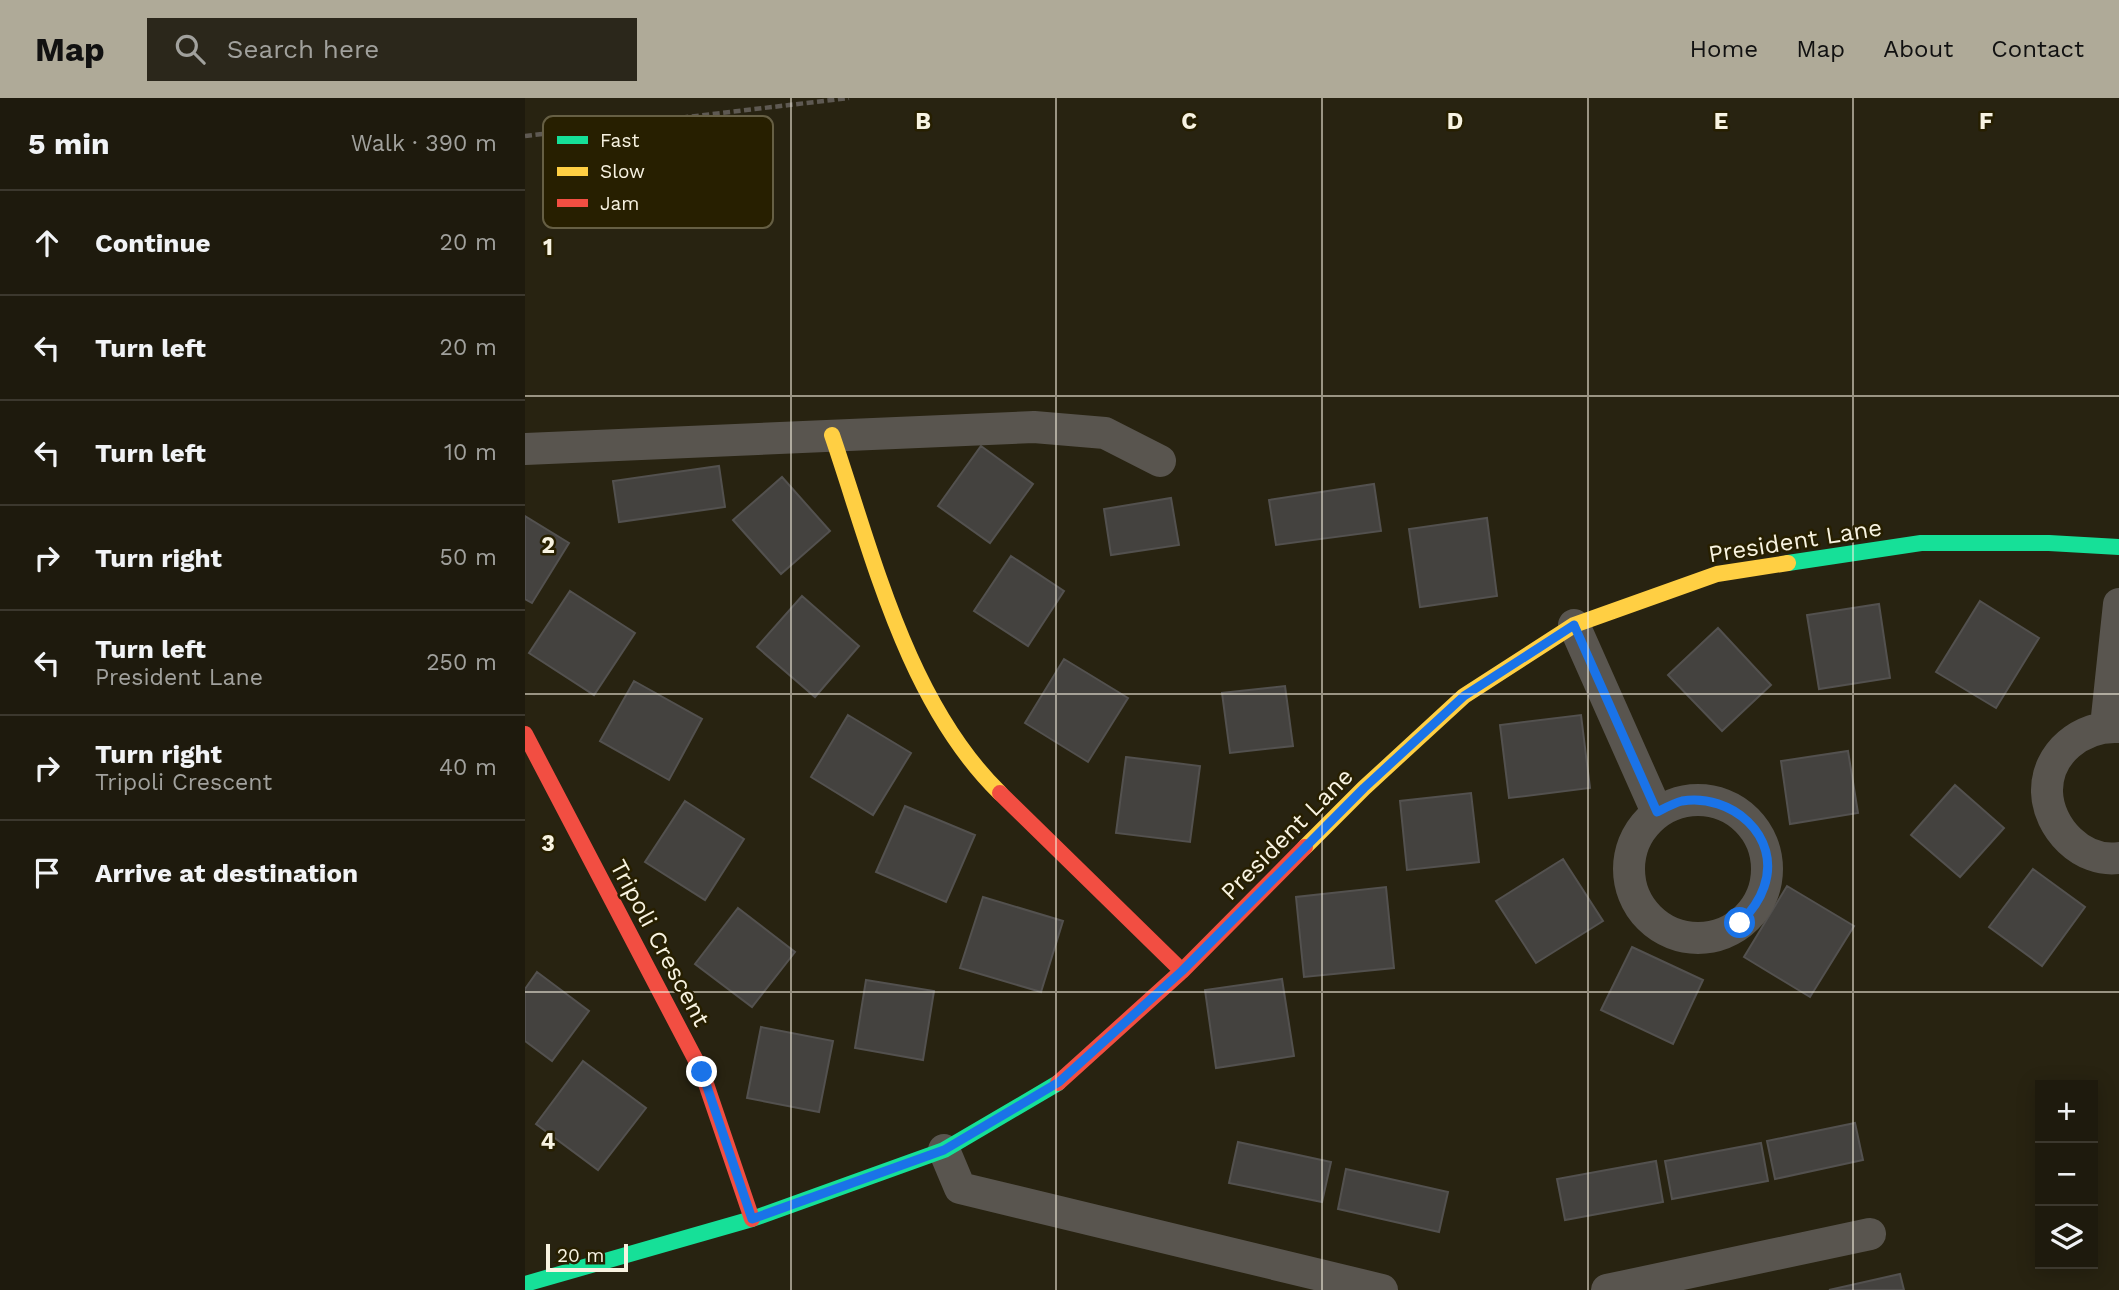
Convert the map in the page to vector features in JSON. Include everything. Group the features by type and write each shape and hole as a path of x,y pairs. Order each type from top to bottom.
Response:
{"street":[{"path":"525,449 1034,427 1105,433 1160,461"},
{"path":"832,435 899,635 931,699 982,775 1182,971"},
{"name":"President Lane","path":"525,1284 752,1219 944,1150 1059,1082 1182,971 1364,788 1464,696 1574,625 1717,574 1921,544 2049,543 2119,547"},
{"path":"2119,604 2113,726 2086,732 2067,745 2057,758 2048,779 2047,793 2051,816 2071,844 2092,855 2119,858"},
{"path":"1574,625 1657,812"},
{"name":"Tripoli Crescent","path":"525,734 702,1072 752,1219"},
{"path":"1702,799 1726,805 1746,818 1759,835 1767,860 1766,884 1757,905 1740,923 1711,936 1687,937 1665,930 1643,912 1632,892 1629,854 1638,832 1657,812 1679,802 1702,799"},
{"path":"944,1150 960,1188 1382,1290"},
{"path":"1607,1290 1870,1234"}],"path":[{"path":"696,116 849,98"},
{"path":"525,136 543,134"}],"building":[{"path":"981,446 1033,484 990,543 938,506"},
{"path":"719,466 725,507 619,522 613,481"},
{"path":"782,477 830,531 781,574 733,520"},
{"path":"1374,484 1381,531 1276,545 1269,500"},
{"path":"1171,498 1179,545 1111,555 1104,509"},
{"path":"525,516 569,543 532,603 525,599"},
{"path":"1487,518 1497,596 1420,607 1409,529"},
{"path":"1011,556 1064,591 1028,646 974,611"},
{"path":"570,591 635,633 594,695 529,653"},
{"path":"802,596 859,646 815,697 757,647"},
{"path":"1980,601 2039,638 1996,708 1936,672"},
{"path":"1879,604 1890,678 1819,689 1807,615"},
{"path":"1718,628 1771,685 1722,731 1668,675"},
{"path":"1064,659 1128,698 1088,762 1025,723"},
{"path":"634,681 702,719 669,780 600,741"},
{"path":"1285,686 1293,746 1230,753 1222,693"},
{"path":"848,715 911,753 873,815 811,777"},
{"path":"1581,715 1590,788 1509,798 1500,725"},
{"path":"1848,751 1858,813 1790,824 1781,761"},
{"path":"1126,757 1200,766 1190,842 1116,833"},
{"path":"1955,785 2004,828 1960,877 1911,835"},
{"path":"1471,793 1479,862 1407,870 1400,801"},
{"path":"685,801 744,839 705,900 645,862"},
{"path":"905,806 975,835 946,902 876,872"},
{"path":"1563,859 1603,921 1536,963 1496,901"},
{"path":"2033,869 2085,907 2042,966 1989,927"},
{"path":"1787,886 1854,926 1810,997 1744,957"},
{"path":"1386,887 1394,968 1304,977 1296,897"},
{"path":"983,897 1063,921 1041,992 960,968"},
{"path":"738,908 795,952 752,1007 695,964"},
{"path":"1632,947 1703,980 1673,1044 1601,1010"},
{"path":"537,972 589,1011 552,1061 525,1041 525,989"},
{"path":"1282,979 1294,1056 1216,1068 1205,990"},
{"path":"866,980 934,991 923,1060 855,1048"},
{"path":"761,1027 833,1041 819,1112 747,1098"},
{"path":"583,1061 646,1108 598,1170 536,1124"},
{"path":"1855,1123 1863,1160 1775,1179 1767,1141"},
{"path":"1238,1142 1331,1162 1322,1202 1229,1183"},
{"path":"1761,1143 1768,1181 1672,1199 1665,1161"},
{"path":"1656,1161 1663,1202 1565,1220 1557,1179"},
{"path":"1346,1169 1448,1192 1439,1232 1338,1209"},
{"path":"1900,1274 1904,1290 1829,1290"}],"traffic: fast":[{"path":"1788,563 1921,543 2049,543 2119,547"},
{"path":"525,1284 752,1219 944,1150 1058,1083"}],"traffic: slow":[{"path":"832,435 879,577 917,671 940,716 968,756 1000,793"},
{"path":"1305,847 1364,788 1464,696 1574,625 1717,574 1788,563"}],"traffic: jam":[{"path":"525,734 702,1072 752,1219"},
{"path":"1000,793 1182,971"},
{"path":"1058,1083 1182,971 1305,847"}],"route":[{"path":"702,1072 752,1219 944,1150 1059,1082 1182,971 1364,788 1464,696 1574,625 1657,812 1679,802 1702,799 1726,805 1746,818 1759,835 1767,860 1766,884 1757,905 1740,923"}]}
